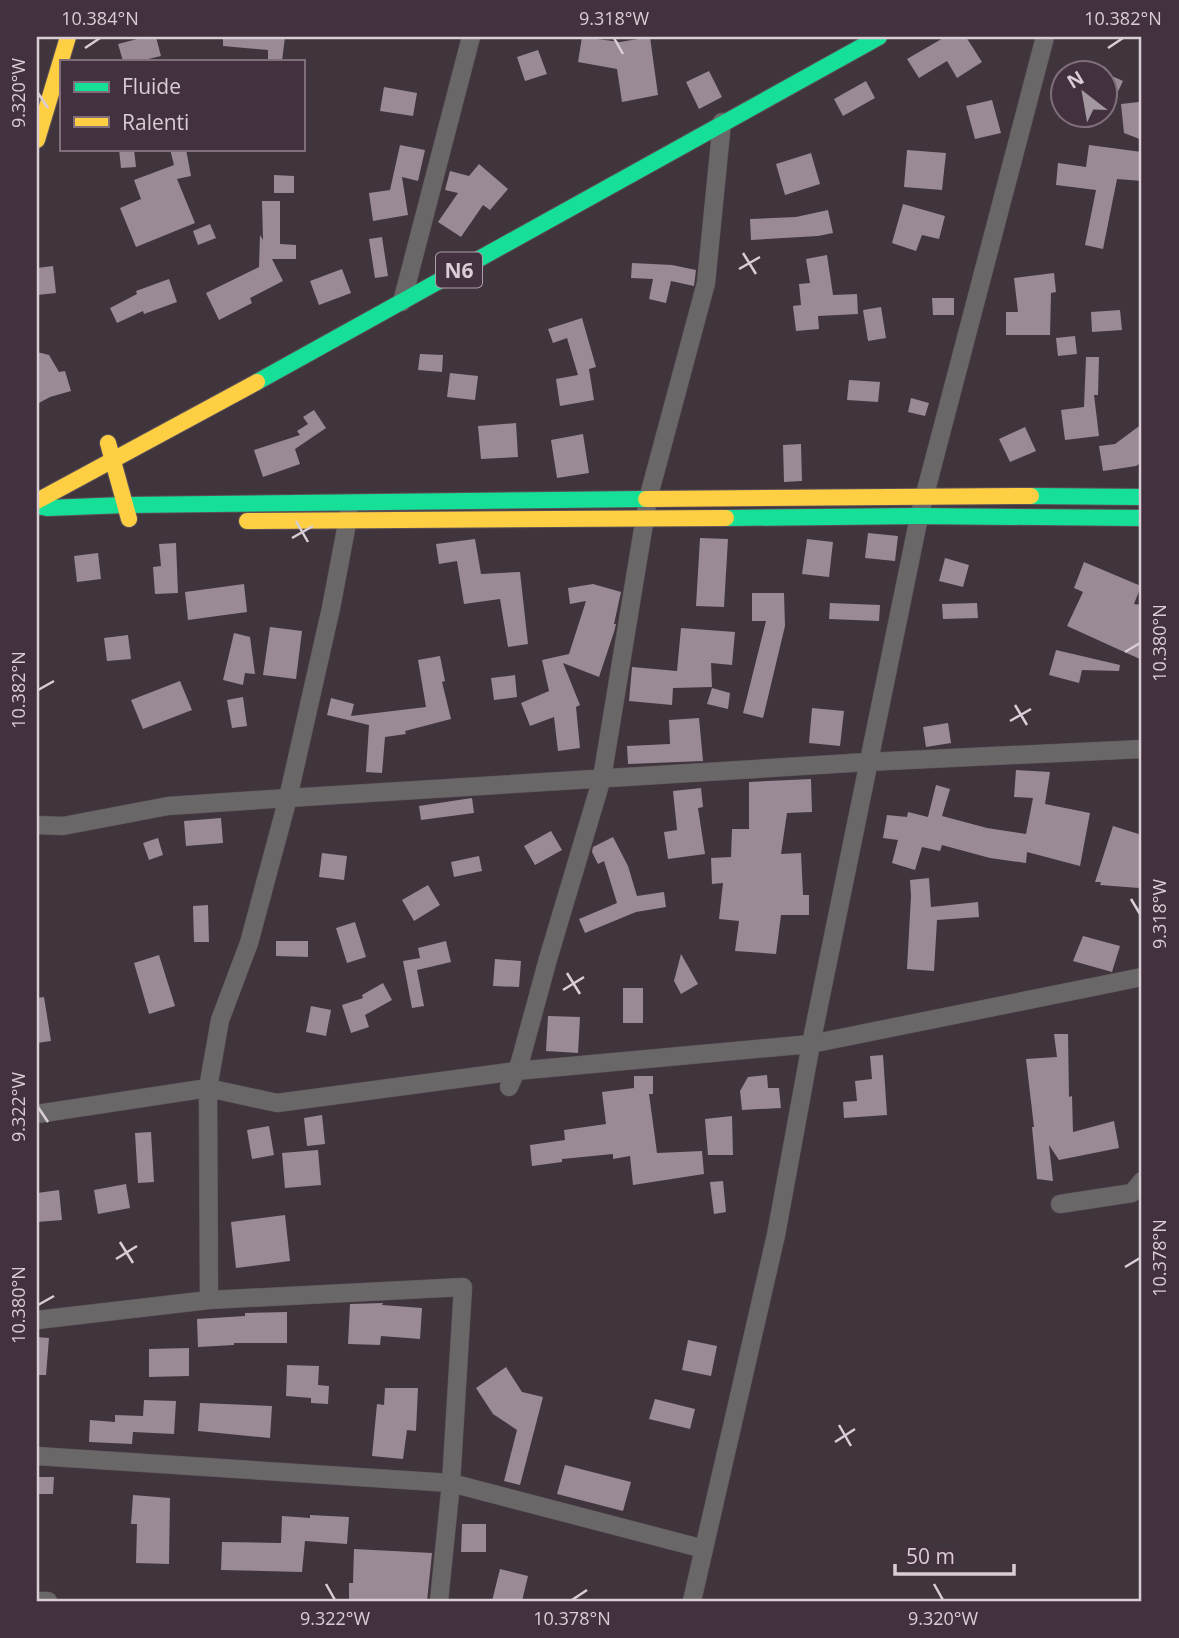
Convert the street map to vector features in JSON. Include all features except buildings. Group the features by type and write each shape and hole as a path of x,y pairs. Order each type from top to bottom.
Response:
{"main road":[{"path":"61,60 68,37"},
{"path":"666,137 850,37"},
{"name":"N6","path":"37,503 879,37"},
{"path":"37,140 60,64"},
{"name":"N6","path":"384,290 433,264"},
{"path":"107,441 127,512"},
{"path":"37,519 127,512 352,504 924,496 1142,497"},
{"path":"37,503 47,508 218,520 347,522 644,517 1142,519"}],"street":[{"path":"402,302 471,37"},
{"path":"692,1601 776,1235 810,1044 919,517 1045,37"},
{"path":"513,1079 603,778 644,517 706,283 722,122"},
{"path":"209,1300 208,1088 220,1020 250,943 288,798 352,504"},
{"path":"37,825 63,827 168,806 867,762 1142,749"},
{"path":"37,1114 208,1088 276,1102 513,1079 810,1044 1142,977"},
{"path":"1060,1204 1132,1193 1142,1181"},
{"path":"37,1320 209,1300 463,1287 451,1482 439,1601"},
{"path":"37,1456 451,1482 704,1549"},
{"path":"37,1601 48,1601"}],"traffic: fast":[{"path":"257,382 879,37"},
{"path":"1031,496 1142,497"},
{"path":"37,506 47,508 646,499"},
{"path":"726,518 1142,518"}],"traffic: slow":[{"path":"61,60 68,37"},
{"path":"37,140 60,64"},
{"path":"37,501 257,382"},
{"path":"108,443 129,519"},
{"path":"646,499 1031,496"},
{"path":"247,521 726,518"}]}
